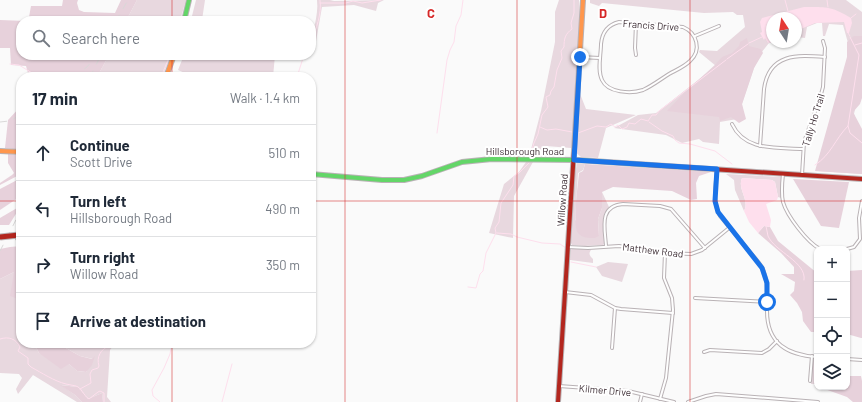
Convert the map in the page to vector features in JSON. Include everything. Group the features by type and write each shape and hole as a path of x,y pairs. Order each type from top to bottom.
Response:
{"main road":[{"path":"187,16 191,0"},
{"name":"Willow Road","path":"558,402 583,0"},
{"path":"168,72 172,60"},
{"path":"172,72 175,60"},
{"path":"0,151 16,152"},
{"name":"Hillsborough Road","path":"316,174 382,180 404,180 422,176 456,164 476,160 574,160 862,179"},
{"path":"0,238 16,237"}],"street":[{"name":"Francis Drive","path":"619,22 680,26 687,29 695,36 697,50 690,62 647,88 639,91 615,90 606,86 600,76 602,37 608,27 619,22"},
{"path":"636,23 636,54"},
{"path":"695,36 718,26"},
{"name":"Tally Ho Trail","path":"802,175 803,149 806,135 822,91 825,57 823,41"},
{"path":"760,146 765,84 771,70 780,62 792,56 825,57"},
{"path":"580,57 600,58"},
{"path":"732,124 738,135 754,145 803,149"},
{"path":"717,169 716,206 720,216 762,268 767,283 768,323 771,333 777,341 791,352 812,356 810,382"},
{"path":"783,174 782,196 785,209 816,246"},
{"path":"850,248 854,247 860,239 859,218 862,201"},
{"path":"606,246 605,217 607,212 612,207 623,204 660,206 671,209 705,248"},
{"name":"Matthew Road","path":"568,247 629,247 665,254 691,254 705,248 730,227"},
{"path":"660,399 666,378 673,313 672,298 664,278 665,254"},
{"path":"565,292 591,295 615,308 673,313"},
{"path":"695,298 767,302"},
{"path":"612,348 615,308"},
{"path":"704,352 710,350 762,353 769,349 777,341"},
{"path":"850,359 862,360"},
{"name":"Kilmer Drive","path":"559,386 618,390 674,402"},
{"path":"640,402 642,394"},
{"path":"688,402 712,394 818,402"}],"shaded area":[{"path":"63,0 78,0 77,3 79,10 84,12 115,13 121,0 137,0 129,16 29,16 31,6 62,6"},
{"path":"137,0 186,0 181,16 129,16"},
{"path":"196,0 205,0 203,16 192,16"},
{"path":"317,0 384,0 378,3 376,11 354,5 322,7 316,41"},
{"path":"559,0 579,0 580,24 575,81 586,109 636,115 606,128 598,158 581,157 571,148 546,146 536,157 529,157 541,111 555,42 555,12"},
{"path":"590,0 846,0 862,12 862,80 854,114 862,140 862,174 818,171 849,55 848,43 843,25 829,24 825,36 823,36 822,23 817,23 807,27 805,38 802,38 802,12 766,12 766,47 761,53 754,68 742,104 743,118 720,122 719,144 703,142 699,139 682,143 666,135 614,128 638,115 656,113 716,66 699,52 700,50 717,51 745,27 743,15 737,15 733,12 704,13 602,3 599,6 590,3"},
{"path":"804,7 829,8 851,18 852,23 849,33 847,33 844,22 815,23 802,28 802,12 785,12"},
{"path":"766,17 766,40 765,38 764,40 760,33 762,32 760,22 762,18"},
{"path":"0,20 16,21 16,60 106,60 100,72 28,72 26,66 11,65 10,48 0,48"},
{"path":"854,36 862,36 862,98 860,104 853,112 862,129 862,174 815,171 847,57 847,42"},
{"path":"747,38 749,46 761,49 763,53 754,68 742,104 746,119 739,123 731,117 720,121 719,117 667,111 722,57 732,53 739,46 740,42"},
{"path":"106,60 169,60 164,72 100,72"},
{"path":"182,60 275,60 273,72 183,72 178,70"},
{"path":"16,111 16,149 5,148 8,120"},
{"path":"8,154 16,155 16,177 0,185 0,183 14,173 8,163"},
{"path":"526,162 533,162 514,196 513,238 489,233 504,184 519,172"},
{"path":"577,163 585,164 583,170 578,173 575,220 599,236 598,219 602,208 602,192 609,207 603,219 603,245 585,246 572,245 571,243"},
{"path":"585,164 711,172 699,176 696,183 697,199 691,200 672,191 613,187 602,192 602,208 598,219 599,236 590,238 584,237 578,233 575,222 579,173 583,171"},
{"path":"726,174 781,177 781,198 778,197 775,182 772,180 742,178 741,186 746,203 744,211 735,190 734,180"},
{"path":"742,178 772,180 775,182 778,197 777,200 766,204 771,220 770,227 764,226 758,233 749,222 744,211 746,203 741,186"},
{"path":"793,179 849,182 839,228 821,226"},
{"path":"16,181 16,199 0,210 0,189"},
{"path":"16,209 16,214 9,225 0,225 0,218"},
{"path":"764,226 770,227 778,241 814,271 814,332 811,332 803,321 802,312 790,295 794,291 795,282 781,274 794,274 794,267 781,253 758,233"},
{"path":"16,246 16,298 10,296 14,272 0,279 0,249"},
{"path":"572,248 591,250 590,256 593,259 593,263 570,260"},
{"path":"608,262 628,264 622,282 602,276 596,267"},
{"path":"862,270 862,338 850,335 850,271"},
{"path":"14,272 16,286 16,348 36,348 39,353 69,364 77,371 86,372 93,359 80,356 66,348 111,348 110,350 107,397 111,402 103,402 102,393 88,399 78,387 61,385 82,402 77,402 33,375 18,394 16,389 22,378 19,374 0,373 0,279"},
{"path":"36,348 66,348 80,356 92,359 95,356 92,365 86,372 77,371 69,364 61,369 39,353"},
{"path":"813,359 814,359 814,384 811,384"},
{"path":"850,376 861,376 862,402 853,402 847,397 827,390 850,390"},
{"path":"60,385 78,387 88,399 102,393 103,402 82,402 75,395"}],"waterway":[{"path":"316,30 320,0"},
{"path":"320,3 346,3 353,1 362,3 381,0"},
{"path":"437,133 447,60 454,42 456,26 461,15 463,0"},
{"path":"530,156 538,134 542,115 548,107 546,97 550,95 554,87 557,70 562,58 561,51 564,47 565,37 572,29 571,23 574,13 574,0"},
{"path":"785,0 788,11"},
{"path":"827,0 828,7"},
{"path":"851,18 856,14"},
{"path":"749,43 762,37"},
{"path":"815,165 825,157 848,126 859,55 850,37"},
{"path":"855,45 862,43"},
{"path":"727,59 748,44"},
{"path":"163,72 168,60"},
{"path":"299,72 302,60"},
{"path":"578,133 597,126 606,127 611,124 615,127 618,125 622,129 627,127 629,123 635,124 641,119 648,121 652,115 656,115 659,111 726,60"},
{"path":"10,64 19,65 30,72"},
{"path":"649,122 662,131 673,136 679,143 690,144 715,151 732,164"},
{"path":"848,126 850,133 862,143"},
{"path":"540,127 547,130 556,129 572,132"},
{"path":"468,287 476,288 480,274 483,271 486,253 496,233 495,228 499,222 501,203 513,185 514,176 529,163"},
{"path":"766,226 768,236 772,242 801,268 804,274 804,280"},
{"path":"497,233 511,234 517,237 542,243 560,244 566,248"},
{"path":"571,262 596,267"},
{"path":"0,339 9,338 16,342"},
{"path":"20,348 18,351 28,358 28,364 31,367 57,381 78,387 89,399 100,391 104,393 104,402"},
{"path":"80,389 91,383 90,374 92,370 98,368 100,354 106,348"},
{"path":"160,402 153,396 152,390 164,368 171,348"},
{"path":"222,402 232,364"}],"railway":[{"path":"119,16 128,0"},
{"path":"80,72 93,60"},
{"path":"92,72 98,60"},
{"path":"0,122 9,121 16,118"},
{"path":"0,251 16,220"}],"traffic: fast":[{"path":"185,16 189,0"},
{"path":"316,174 382,180 404,180 422,176 462,162 492,159 578,160 651,165"}],"traffic: slow":[{"path":"574,151 583,0"},
{"path":"168,72 172,60"},
{"path":"0,151 16,152"}],"traffic: jam":[{"path":"558,402 574,151"},
{"path":"651,165 862,179"},
{"path":"0,237 16,235"}],"route":[{"path":"580,57 574,160 717,169 715,201 718,212 761,266 767,283 767,302"}]}
